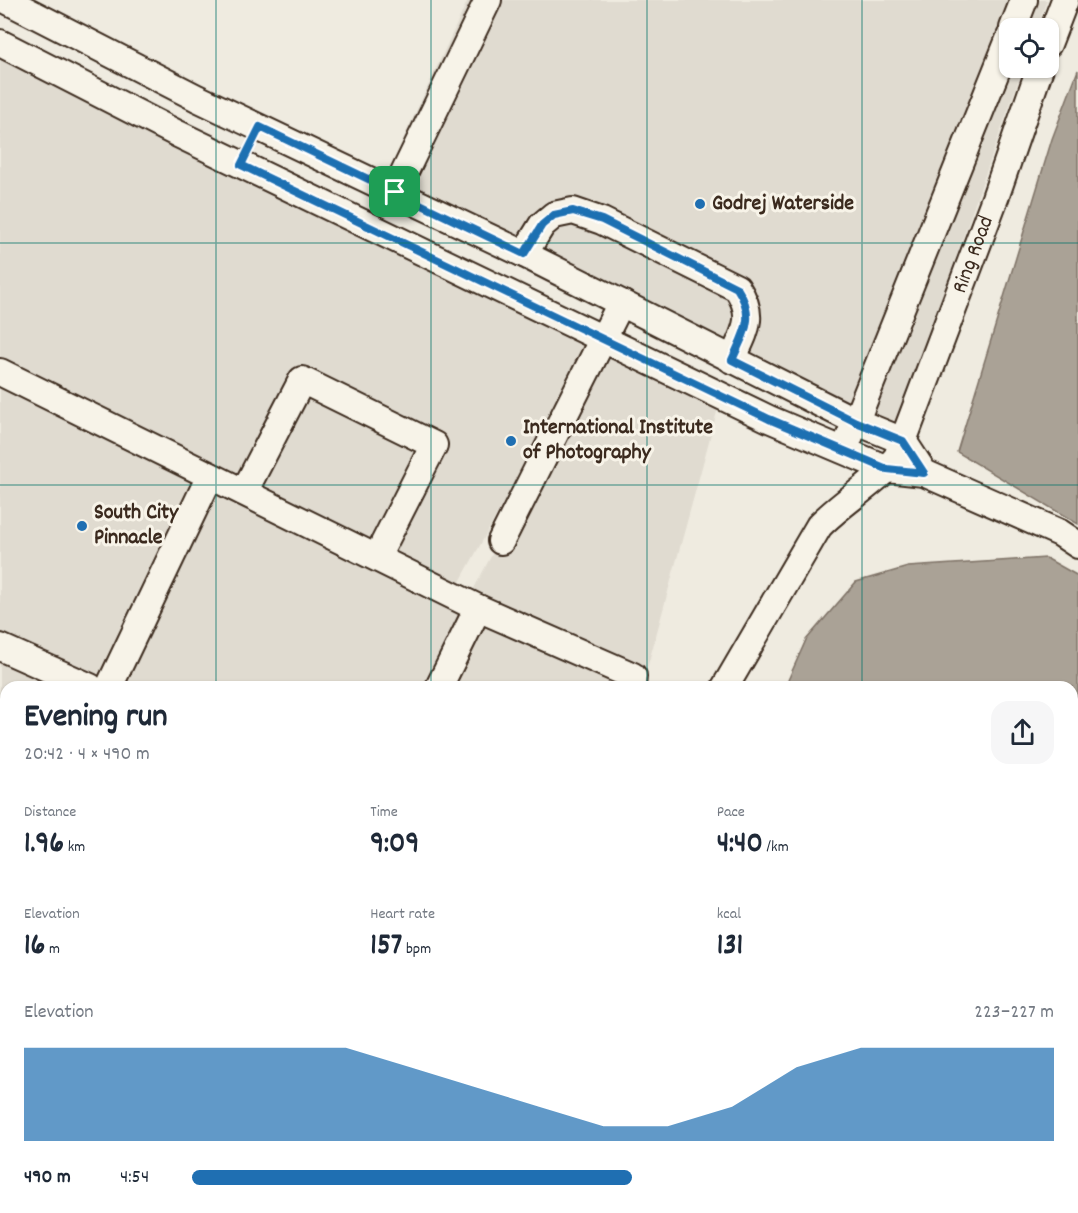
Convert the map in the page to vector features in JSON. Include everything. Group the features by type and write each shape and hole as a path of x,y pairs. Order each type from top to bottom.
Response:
{"street":[{"path":"6,0 260,127 524,254 856,422 903,441 924,473"},
{"path":"395,192 488,0"},
{"path":"1017,18 1024,0"},
{"path":"1058,18 1065,0"},
{"path":"0,43 241,165 769,419 887,469 924,473 1060,533 1078,545"},
{"path":"843,451 999,64"},
{"name":"Ring Road","path":"729,681 819,526 840,504 887,469 897,457 995,198 1037,78"},
{"path":"241,165 260,127"},
{"path":"524,254 542,225 554,215 573,211 602,220 737,288 747,303 747,326 732,360"},
{"path":"501,541 621,303"},
{"path":"0,372 478,608 633,676 633,681"},
{"path":"244,492 302,380 434,446 377,557"},
{"path":"112,681 210,476"},
{"path":"442,681 478,608"},
{"path":"0,647 76,681"}],"shaded area":[{"path":"468,0 1047,0 1041,18 999,18 999,78 1019,78 896,427 386,176"},
{"path":"0,45 594,338 456,589 0,368"},
{"path":"1078,70 1078,524 957,452 1052,139"},
{"path":"599,352 718,408 644,681 119,681 213,493 461,613"},
{"path":"0,386 192,478 95,681 0,681"},
{"path":"1046,558 1078,576 1078,681 788,681 806,640 856,582 908,567"}],"place":[{"name":"Godrej Waterside","path":"700,204"},
{"name":"International Institute of Photography","path":"511,441"},
{"name":"South City Pinnacle","path":"82,526"}],"route":[{"path":"260,127 395,192 524,254 542,225 554,215 573,211 602,220 737,288 747,303 747,326 732,360 856,422 903,441 924,473 887,469 769,419 241,165 260,127"}]}
